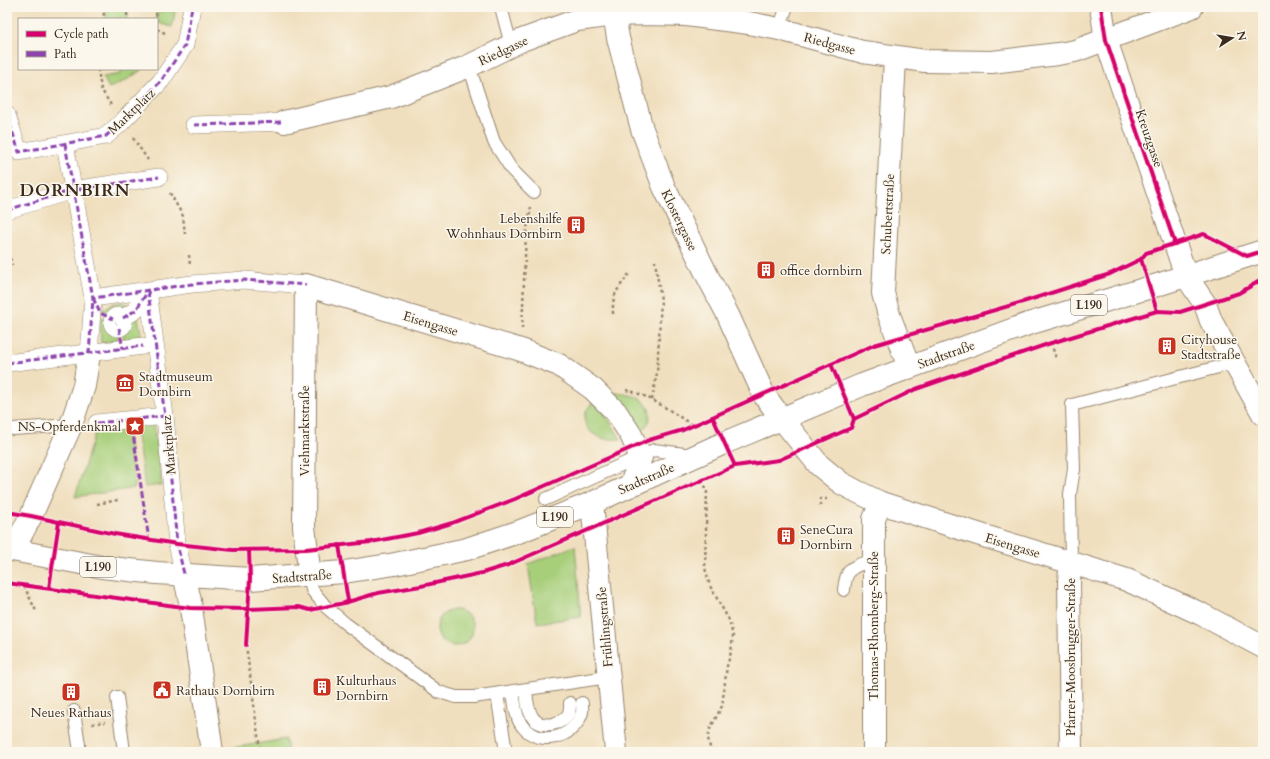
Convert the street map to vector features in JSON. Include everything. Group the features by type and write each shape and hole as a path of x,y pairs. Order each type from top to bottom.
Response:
{"street":[{"name":"Marktplatz","path":"7,115 19,152 106,136 122,122 161,81 185,45 192,7"},
{"name":"Kreuzgasse","path":"1101,7 1106,40 1186,276 1205,304 1211,321 1263,414"},
{"name":"Riedgasse","path":"194,126 284,122 391,96 469,66 522,40 577,20 614,11 686,15 731,14 863,52 925,61 992,62 1069,52 1106,40 1192,7"},
{"name":"Klostergasse","path":"614,11 618,38 642,129 664,187 728,315 764,395 782,419"},
{"name":"Schubertstraße","path":"896,58 883,293 891,321 909,367"},
{"path":"65,144 93,298 100,314 119,322"},
{"path":"7,210 73,190 159,177"},
{"name":"Stadtstraße","path":"9,554 102,567 250,579 310,576 344,572 395,564 467,549 518,532 592,502 843,392 909,367 1028,324 1263,251"},
{"name":"Eisengasse","path":"148,291 192,284 244,280 306,285 521,350 559,365 594,389 616,412 631,435 641,457"},
{"name":"Viehmarktstraße","path":"306,285 304,375 304,527 310,576"},
{"name":"Marktplatz","path":"148,291 165,416 177,544 184,574"},
{"path":"93,298 148,291"},
{"path":"119,322 136,310 148,291"},
{"path":"9,554 32,516 72,425 84,386 89,354 93,298"},
{"path":"119,322 123,349"},
{"path":"7,363 89,354 143,346"},
{"path":"97,423 165,416"},
{"name":"Eisengasse","path":"782,419 819,465 841,483 881,502 1127,580 1201,614 1263,647"},
{"path":"631,484 641,457"},
{"name":"Frühlingstraße","path":"592,502 616,752"},
{"name":"Thomas-Rhomberg-Straße","path":"874,752 874,519 881,502"},
{"name":"Pfarrer-Moosbrugger-Straße","path":"1071,563 1069,580 1071,752"},
{"path":"184,574 190,601 212,752"}],"lane":[{"path":"501,7 511,45"},
{"path":"779,29 786,9"},
{"name":"Riedgasse","path":"469,66 494,142 512,170 534,192"},
{"path":"1071,563 1070,494 1074,469 1072,405 1234,364"},
{"path":"13,429 72,425"},
{"path":"546,499 654,450 697,455"},
{"path":"844,590 845,578 849,571 855,566 873,560"},
{"path":"310,576 312,590 326,607 346,624 438,692 456,697 474,697 608,677"},
{"path":"513,692 516,711 523,727 536,737 550,738 564,735 575,726 582,715 576,703 562,721 552,725 540,724 533,718 528,709 526,690"},
{"path":"497,694 506,752"},
{"path":"117,697 124,752"},
{"path":"74,711 80,752"}],"path":[{"path":"102,7 105,18"},
{"path":"126,7 128,18"},
{"path":"155,7 157,18"},
{"path":"158,29 168,34"},
{"path":"98,70 101,89 183,216 185,234"},
{"path":"521,350 526,233 534,192"},
{"path":"10,258 12,265"},
{"path":"655,261 661,300 657,372 652,400 694,426"},
{"path":"613,314 615,294 629,274"},
{"path":"1043,345 1058,341"},
{"path":"1051,343 1056,358"},
{"path":"689,428 700,423"},
{"path":"694,484 708,478"},
{"path":"701,481 707,489 705,568 710,586 729,620 733,636 727,666 722,706 710,729 708,738 711,752"},
{"path":"820,506 820,499 829,499"},
{"path":"97,504 118,500"},
{"path":"18,585 30,587"},
{"path":"24,586 37,613"},
{"path":"246,638 261,752"}],"green space":[{"path":"105,7 126,7 128,18 107,18"},
{"path":"164,7 176,7 172,27 158,23 156,11 164,11"},
{"path":"121,70 142,70 125,81 109,88 103,77 121,74"},
{"path":"121,302 133,308 111,314 102,311 106,307"},
{"path":"137,313 142,338 124,340 123,332 129,328 130,318"},
{"path":"100,318 108,320 110,329 117,333 118,341 101,343"},
{"path":"617,393 636,397 646,403 650,412 650,417 645,427 641,431 609,395"},
{"path":"596,400 621,439 602,438 595,435 586,426 585,415 587,410"},
{"path":"153,422 162,485 145,487 135,424"},
{"path":"126,425 135,488 75,497 96,429"},
{"path":"575,546 581,617 537,623 528,564"},
{"path":"455,610 468,615 473,628 468,641 455,646 442,641 437,628 442,615"},
{"path":"286,739 288,752 226,752 225,749"}],"marked path":[{"path":"7,115 19,152 106,136 122,122 161,81 185,45 192,7"},
{"path":"194,125 284,122"},
{"path":"65,144 93,298 192,284 244,280 306,285"},
{"path":"7,210 73,190 159,177"},
{"path":"148,291 165,416 177,544 184,574"},
{"path":"123,318 136,310 148,291"},
{"path":"93,298 100,313 113,319"},
{"path":"89,354 93,298"},
{"path":"119,328 123,349"},
{"path":"7,363 143,346"},
{"path":"97,423 165,416"},
{"path":"131,420 149,540"}],"cycle path":[{"path":"1101,7 1106,40 1175,244"},
{"path":"7,512 115,534 177,544 233,550 306,549 371,542 418,533 452,523 515,499 649,440 683,430 874,345 1026,301 1110,274 1141,259 1146,253 1204,234 1247,256 1263,251"},
{"path":"1141,259 1157,311"},
{"path":"7,583 190,608 248,609 299,607 310,610 344,603 378,593 421,586 482,573 508,565 735,466 779,460 851,428 854,419 916,389 1051,343 1157,311 1180,312 1239,293 1263,279"},
{"path":"831,364 854,419"},
{"path":"713,418 735,466"},
{"path":"49,588 59,522"},
{"path":"339,545 348,601"},
{"path":"246,645 250,579 249,550"}],"place":[{"name":"Lebenshilfe Wohnhaus Dornbirn","path":"576,225"},
{"name":"office dornbirn","path":"766,270"},
{"name":"Cityhouse Stadtstraße","path":"1167,346"},
{"name":"Stadtmuseum Dornbirn","path":"125,383"},
{"name":"NS-Opferdenkmal","path":"135,426"},
{"name":"SeneCura Dornbirn","path":"786,536"},
{"name":"Kulturhaus Dornbirn","path":"322,687"},
{"name":"Rathaus Dornbirn","path":"162,690"},
{"name":"Neues Rathaus","path":"71,692"}],"district":[{"name":"DORNBIRN","path":"75,190"}]}
